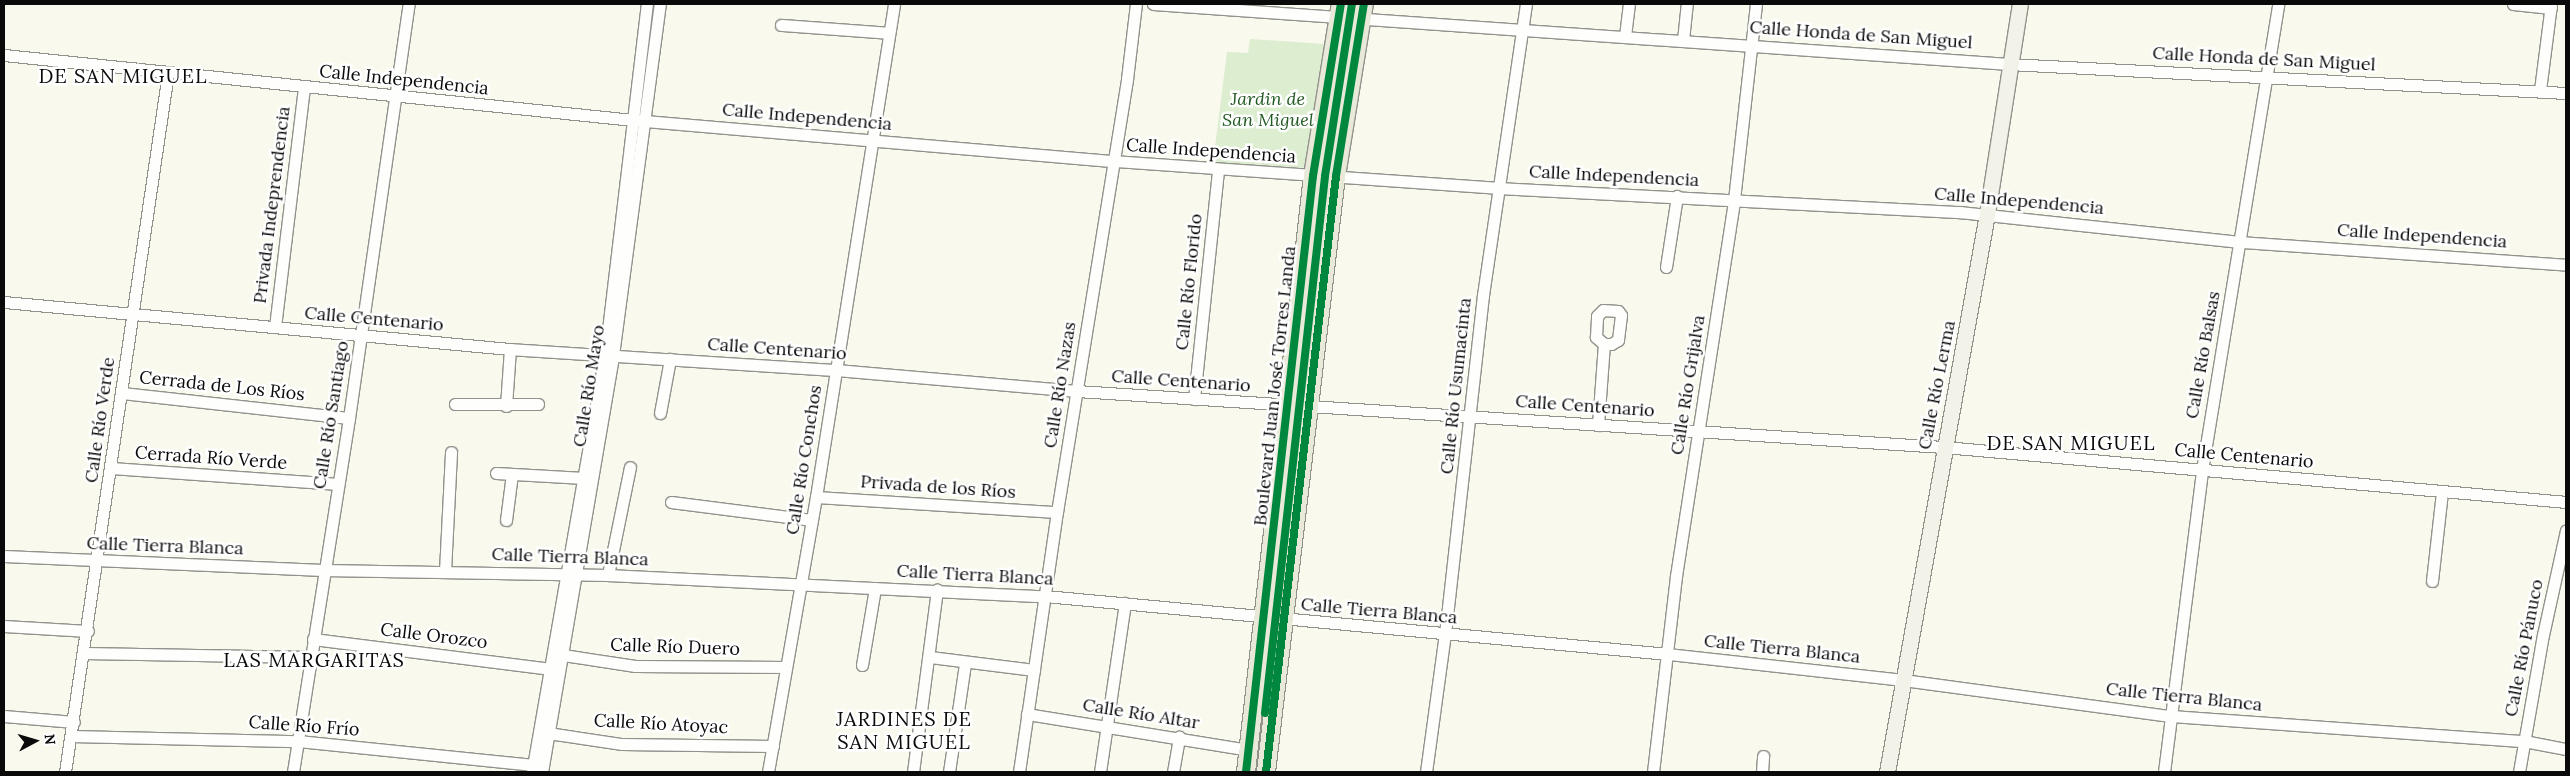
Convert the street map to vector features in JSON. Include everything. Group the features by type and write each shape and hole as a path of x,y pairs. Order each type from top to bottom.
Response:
{"main road":[{"name":"Boulevard Juan José Torres Landa","path":"1246,772 1265,618 1313,176 1340,10"},
{"name":"Boulevard Juan José Torres Landa","path":"1266,772 1336,176 1362,12"}],"street":[{"name":"Calle Río Santiago","path":"293,772 323,570 349,418 409,4"},
{"name":"Calle Río Mayo","path":"639,121 647,4"},
{"name":"Calle Río Mayo","path":"536,770 551,669 572,574 608,355 639,121 660,4"},
{"name":"Calle Río Conchos","path":"768,772 816,497 894,4"},
{"name":"Calle Río Nazas","path":"1019,772 1057,512 1114,161 1136,4"},
{"name":"Calle Honda de San Miguel","path":"1153,4 1340,10 1522,31 1625,36 2009,64 2540,90 2566,93"},
{"name":"Calle Río Usumacinta","path":"1426,772 1445,634 1498,188 1526,4"},
{"path":"1625,36 1629,4"},
{"path":"1683,40 1688,4"},
{"name":"Calle Río Grijalva","path":"1653,772 1676,576 1734,200 1756,4"},
{"name":"Calle Río Lerma","path":"1887,772 1944,447 1988,214 2009,64 2020,4"},
{"name":"Calle Río Balsas","path":"2164,772 2202,470 2241,242 2278,4"},
{"path":"2513,4 2551,6 2540,90"},
{"path":"781,25 889,33"},
{"name":"Calle Independencia","path":"4,55 304,88 639,121 1114,161 1498,188 1988,214 2241,242 2566,265"},
{"name":"Calle Río Verde","path":"65,772 88,631 132,313 168,73"},
{"name":"Privada Indeprendencia","path":"275,327 304,88"},
{"name":"Calle Río Florido","path":"1194,399 1218,169"},
{"path":"1666,268 1677,196"},
{"name":"Calle Centenario","path":"4,302 510,349 836,370 1077,391 1308,407 1944,447 2566,502"},
{"path":"1598,425 1604,344"},
{"path":"506,406 510,349"},
{"name":"Calle Río Mayo","path":"536,770 548,733 563,655 584,478 608,355"},
{"path":"660,414 670,359"},
{"name":"Cerrada de Los Ríos","path":"122,393 349,418"},
{"path":"455,404 506,406 538,404"},
{"path":"445,571 451,452"},
{"path":"608,575 630,467"},
{"name":"Cerrada Río Verde","path":"111,468 338,484"},
{"path":"496,473 584,478"},
{"path":"506,520 512,474"},
{"path":"2432,581 2442,492"},
{"name":"Privada de los Ríos","path":"816,497 1057,512"},
{"path":"671,502 812,520"},
{"name":"Calle Río Pánuco","path":"2520,772 2524,740 2566,530"},
{"name":"Calle Tierra Blanca","path":"4,556 323,570 572,574 800,582 875,588 1045,596 1284,620 1668,654 1902,680 2171,716 2524,740 2566,749"},
{"path":"862,665 875,588"},
{"path":"913,772 938,590"},
{"path":"1100,772 1125,603"},
{"path":"4,626 88,631"},
{"name":"Calle Orozco","path":"313,639 551,669"},
{"path":"84,653 310,657"},
{"name":"Calle Río Duero","path":"563,655 634,666 786,667"},
{"path":"930,657 965,663 1034,670"},
{"path":"949,772 965,663"},
{"name":"Calle Río Altar","path":"1027,714 1107,728 1179,737 1249,750"},
{"path":"4,716 74,722"},
{"name":"Calle Río Atoyac","path":"548,733 622,744 773,746"},
{"name":"Calle Río Frío","path":"71,736 298,741 536,770"},
{"path":"1173,772 1179,737"},
{"path":"1762,772 1763,756"}],"green space":[{"name":"Jardin de San Miguel","path":"1250,39 1324,44 1309,168 1213,163 1227,52 1248,53"}],"cycle path":[{"path":"1246,772 1313,176 1341,4"},
{"path":"1265,713 1325,176 1352,4"},
{"path":"1266,772 1336,176 1364,4"}],"district":[{"name":"DE SAN MIGUEL","path":"123,75"},
{"name":"DE SAN MIGUEL","path":"2071,442"},
{"name":"LAS MARGARITAS","path":"314,659"},
{"name":"JARDINES DE SAN MIGUEL","path":"904,730"}]}
